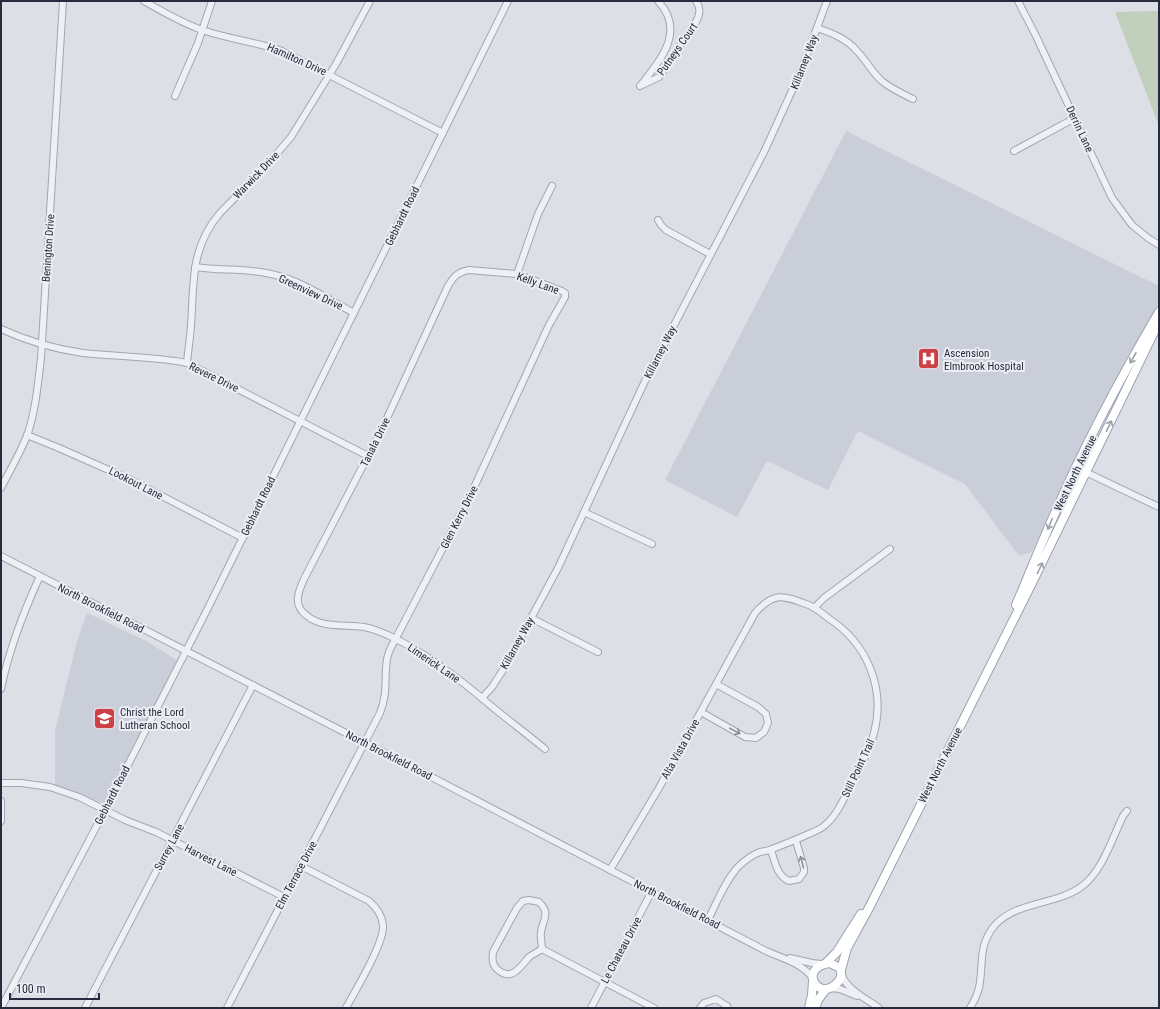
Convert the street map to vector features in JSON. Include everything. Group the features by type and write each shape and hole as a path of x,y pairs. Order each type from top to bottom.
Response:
{"main road":[{"name":"West North Avenue","path":"1003,640 1011,615 1053,518 1120,381 1159,312"},
{"name":"West North Avenue","path":"841,972 847,948 868,911 1159,322"},
{"name":"West North Avenue","path":"824,964 834,956 853,925 878,890"},
{"path":"809,1008 812,995 812,979 816,968 824,964 834,964 841,972 838,982 828,988 818,1000 815,1008"},
{"path":"812,979 816,986 828,988"}],"street":[{"name":"Benington Drive","path":"1,488 27,435 36,400 42,345 63,1"},
{"name":"Hamilton Drive","path":"144,1 178,20 203,30 228,37 264,44 289,54 443,133"},
{"path":"175,96 198,43 212,1"},
{"name":"Warwick Drive","path":"187,363 195,267 201,241 213,221 267,165 291,137 330,74 370,1"},
{"name":"Gebhardt Road","path":"1,1008 243,538 508,1"},
{"name":"Putneys Court","path":"658,1 669,19 671,33 669,43 666,51 640,86 659,77 696,22 700,14 700,8 696,1"},
{"name":"Killarney Way","path":"482,698 503,670 558,568 645,381 764,152 800,73 827,1"},
{"name":"Derrin Lane","path":"1018,1 1112,198 1132,225 1159,245"},
{"path":"817,28 841,38 851,45 873,73 883,82 913,99"},
{"path":"1014,151 1075,118"},
{"path":"517,274 536,219 552,186"},
{"path":"658,220 666,230 710,254"},
{"name":"Greenview Drive","path":"195,267 251,271 279,276 315,292 354,313"},
{"name":"Kelly Lane","path":"462,271 469,270 517,274 565,293"},
{"name":"Tanala Drive","path":"305,614 298,606 297,600 300,589 368,456 448,286 457,274 462,271"},
{"name":"Glen Kerry Drive","path":"364,742 383,706 386,691 387,659 396,638 471,494 549,325 565,297 565,293"},
{"name":"Revere Drive","path":"1,329 15,336 42,345 84,353 154,357 187,363 368,456"},
{"name":"Lookout Lane","path":"27,435 129,478 243,538"},
{"path":"1077,468 1159,507"},
{"path":"584,512 652,544"},
{"path":"814,608 824,598 890,549"},
{"name":"North Brookfield Road","path":"1,556 802,968 812,979"},
{"path":"1,689 10,650 19,623 40,576"},
{"name":"Still Point Trail","path":"708,920 737,868 761,852 796,841 824,826 833,817 867,752 878,718 876,686 871,668 862,650 850,635 835,622 814,608 788,597 774,598 763,603 747,627"},
{"name":"Limerick Lane","path":"305,614 310,618 326,624 367,628 396,638 447,670 546,749"},
{"path":"531,618 598,652"},
{"name":"Alta Vista Drive","path":"610,870 659,788 747,627"},
{"path":"701,712 745,737 756,738 764,732 768,723 766,714 758,707 716,684"},
{"name":"Surrey Lane","path":"85,1008 253,685"},
{"name":"Elm Terrace Drive","path":"226,1008 364,742"},
{"path":"1,783 1,791"},
{"name":"Harvest Lane","path":"1,783 21,783 50,787 79,797 125,820 156,832 284,897"},
{"path":"1,801 1,821"},
{"path":"970,1008 977,994 980,983 983,946 991,931 1000,921 1011,914 1070,893 1081,887 1089,880 1100,865 1123,816 1127,811"},
{"path":"771,850 778,872 781,876 789,881 799,880 804,872 804,868 796,841"},
{"path":"301,866 369,902 376,908 382,920 383,930 380,942 346,1008"},
{"name":"Le Chateau Drive","path":"591,1008 652,891"},
{"path":"529,900 539,902 545,911 546,917 541,933 542,949 533,954 513,973 509,974 497,970 493,962 493,952 498,942 517,908 524,901 529,900"},
{"path":"542,949 654,1008"},
{"name":"North Brookfield Road","path":"777,955 812,963 824,964"},
{"path":"841,972 846,983 867,1000 880,1008"},
{"path":"828,988 846,991 867,1000"},
{"path":"700,1008 704,1003 716,999 728,1008"}],"shaded area":[{"name":"Ascension Elmbrook Hospital","path":"846,131 1159,286 1159,308 1067,482 1032,552 1019,556 965,484 858,431 828,490 767,461 737,517 665,480"},
{"name":"Christ the Lord Lutheran School","path":"87,613 146,641 177,660 110,795 107,800 102,803 55,785 55,731 77,641"}],"green space":[{"path":"1159,11 1159,126 1115,12"}],"place":[{"name":"Ascension Elmbrook Hospital","path":"929,359"},
{"name":"Christ the Lord Lutheran School","path":"104,718"}]}
